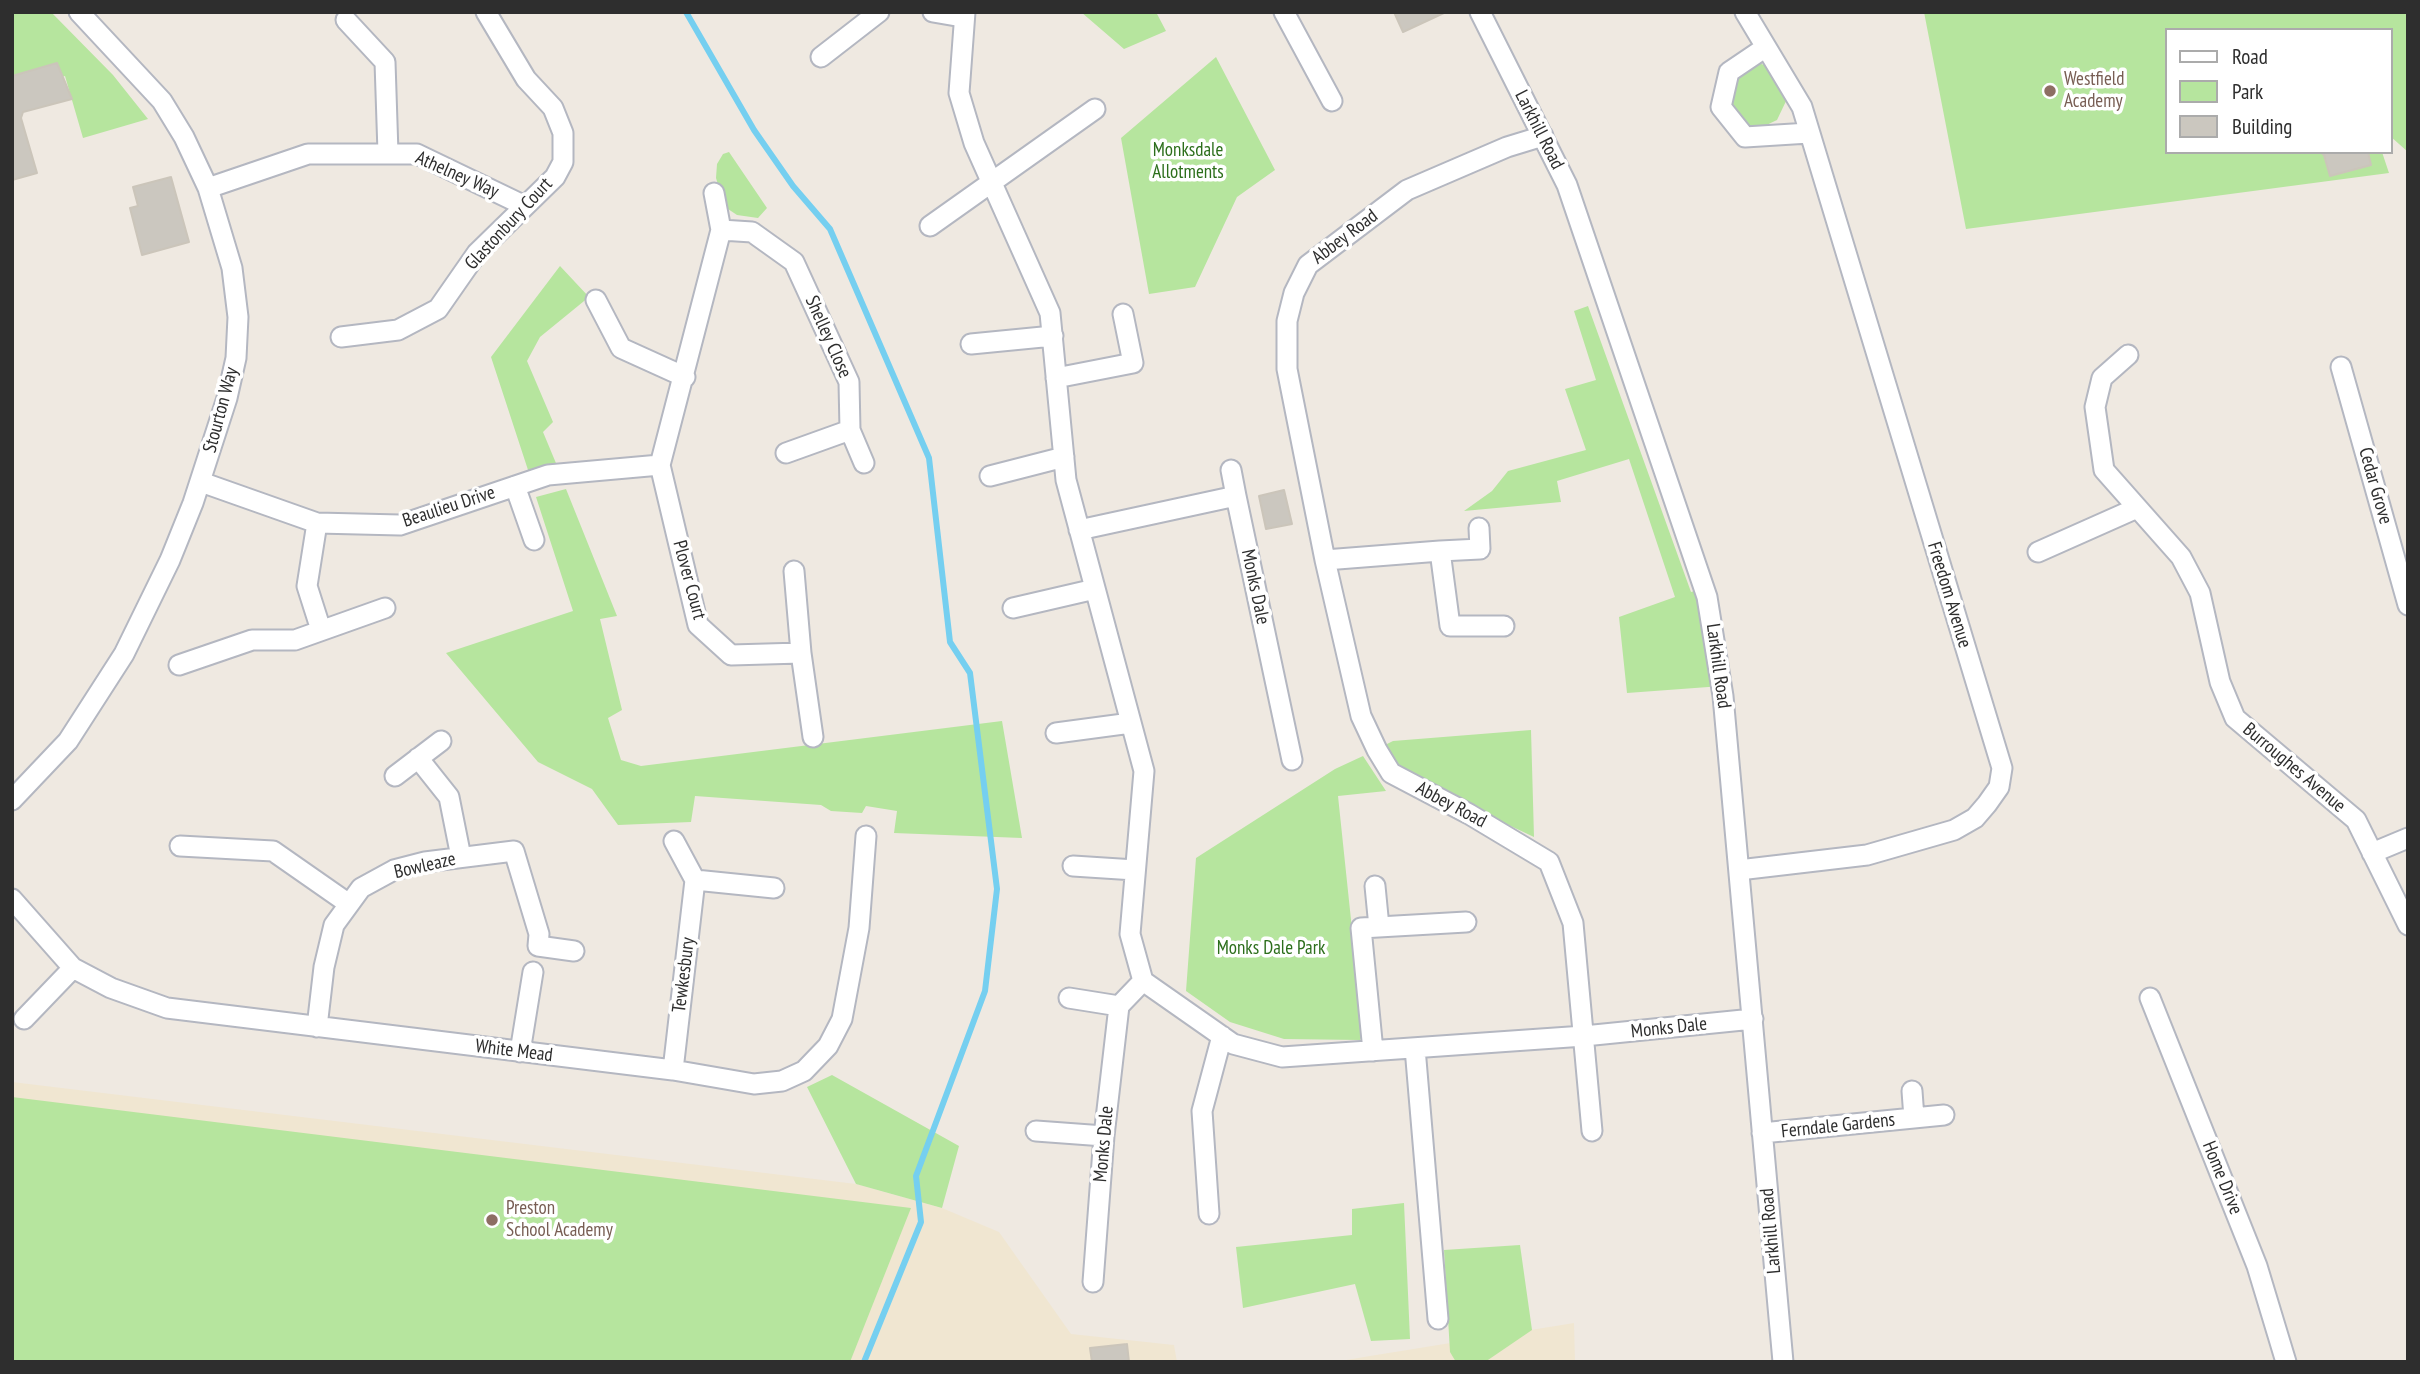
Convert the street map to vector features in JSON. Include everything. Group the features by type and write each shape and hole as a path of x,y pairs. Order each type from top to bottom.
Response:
{"street":[{"name":"Stourton Way","path":"12,800 68,741 97,700 124,653 170,560 201,482 236,358 238,317 231,262 208,188 184,137 162,101 79,12"},
{"name":"Glastonbury Court","path":"341,337 398,330 438,310 477,253 555,177 563,162 564,133 553,108 526,79 486,12"},
{"path":"821,57 879,12"},
{"path":"933,12 963,15 959,93 974,143 1050,313 1066,480 1144,771 1130,934 1143,981 1119,1006 1069,998"},
{"path":"1284,12 1332,101"},
{"name":"Larkhill Road","path":"1480,12 1567,186 1707,597 1722,686 1783,1362"},
{"name":"Freedom Avenue","path":"1739,870 1867,855 1954,830 1975,818 1987,804 1999,787 2002,768 1802,107 1747,13"},
{"name":"Athelney Way","path":"346,20 385,62 388,153"},
{"path":"1766,47 1729,72 1721,107 1745,137 1809,133"},
{"path":"930,226 1095,109"},
{"name":"Abbey Road","path":"1542,136 1407,190 1308,265 1294,293 1287,321 1287,369 1325,560 1361,716 1391,773 1469,814 1549,862 1573,923 1584,1036"},
{"name":"Athelney Way","path":"208,188 308,154 417,154 525,206"},
{"path":"660,465 721,230 715,192"},
{"name":"Shelley Close","path":"721,230 752,232 794,262 849,382 850,430"},
{"path":"596,299 621,348 685,377"},
{"path":"1056,378 1133,363 1123,314"},
{"path":"971,344 1052,336"},
{"name":"Burroughes Avenue","path":"2128,355 2102,378 2095,407 2104,470 2181,557 2200,593 2220,682 2235,718 2356,820 2408,925"},
{"name":"Cedar Grove","path":"2342,368 2408,605"},
{"path":"786,453 850,430 864,463"},
{"path":"990,476 1064,457"},
{"name":"Beaulieu Drive","path":"201,482 317,523 400,525 548,475 660,465"},
{"name":"Plover Court","path":"660,465 698,625 731,655 801,653"},
{"name":"Monks Dale","path":"1231,470 1292,760"},
{"path":"515,486 534,540"},
{"path":"1079,530 1236,496"},
{"path":"2038,552 2137,508"},
{"path":"317,523 307,586 321,630"},
{"path":"1325,560 1480,549 1479,528"},
{"path":"1440,551 1450,626 1504,626"},
{"path":"794,571 801,653 813,737"},
{"path":"1013,608 1095,589"},
{"path":"179,665 252,640 295,640 385,608"},
{"path":"1056,733 1131,723"},
{"path":"395,776 441,741"},
{"path":"418,758 449,797 461,857"},
{"name":"White Mead","path":"12,899 73,968 110,988 167,1007 673,1070 754,1084 782,1081 804,1071 828,1046 842,1019 859,928 866,836"},
{"path":"2372,853 2408,838"},
{"path":"674,841 695,880 774,888"},
{"path":"180,846 273,851 349,904"},
{"name":"Bowleaze","path":"317,1027 324,967 334,925 361,888 394,870 461,857 514,851 539,934 535,958"},
{"path":"1073,866 1135,870"},
{"name":"Tewkesbury","path":"673,1070 695,880"},
{"path":"1375,886 1378,927"},
{"path":"1373,1051 1361,928 1466,922"},
{"path":"520,1052 535,958 574,951"},
{"path":"24,1020 73,968"},
{"name":"Monks Dale","path":"1143,981 1233,1044 1282,1058 1584,1036 1753,1019"},
{"name":"Home Drive","path":"2150,998 2258,1266 2286,1362"},
{"name":"Monks Dale","path":"1093,1282 1104,1136 1119,1006"},
{"path":"1209,1214 1202,1111 1222,1036"},
{"path":"1584,1036 1592,1131"},
{"path":"1415,1048 1438,1319"},
{"name":"Ferndale Gardens","path":"1912,1091 1914,1118"},
{"name":"Ferndale Gardens","path":"1762,1133 1944,1115"},
{"path":"1036,1131 1104,1136"}],"shaded area":[{"name":"Preston School Academy","path":"12,1082 856,1184 942,1208 999,1232 1071,1334 1174,1345 1177,1362 12,1362"},
{"path":"1574,1323 1575,1362 1335,1362 1364,1357"}],"green space":[{"path":"12,12 51,12 113,75 148,119 83,138 65,76 62,77 57,63 12,76"},
{"path":"1081,12 1156,12 1166,31 1124,49"},
{"name":"Westfield Academy","path":"1924,12 2408,12 2408,152 2392,138 2392,28 2164,28 2164,154 2383,154 2389,173 1966,229"},
{"name":"Monksdale Allotments","path":"1216,57 1275,170 1237,197 1195,287 1149,294 1121,138"},
{"path":"1758,63 1768,66 1787,99 1777,120 1756,130 1734,125 1722,83"},
{"path":"729,152 767,208 758,218 737,215 725,207 716,178 717,164 723,154"},
{"path":"560,266 589,297 540,337 527,361 553,422 543,432 558,468 529,473 491,357"},
{"path":"1588,306 1691,592 1704,588 1722,686 1627,693 1619,617 1675,597 1629,459 1557,481 1561,502 1464,511 1492,491 1508,471 1586,450 1565,389 1596,380 1574,311"},
{"path":"566,489 617,616 600,619 622,710 608,718 621,760 641,766 1002,721 1022,838 894,833 897,811 866,806 862,813 831,811 821,805 695,796 691,822 618,825 592,789 538,762 446,653 573,611 536,497"},
{"path":"1531,730 1534,837 1396,772 1377,749 1393,741"},
{"name":"Monks Dale Park","path":"1363,756 1386,791 1338,796 1363,1034 1360,1040 1284,1039 1230,1022 1186,991 1196,858 1335,769"},
{"path":"832,1075 959,1146 942,1208 856,1184 807,1087"},
{"name":"Preston School Academy","path":"12,1097 911,1208 850,1362 12,1362"},
{"path":"1404,1203 1410,1339 1371,1341 1355,1284 1243,1308 1236,1247 1352,1235 1352,1209"},
{"path":"1520,1245 1532,1330 1485,1362 1456,1362 1450,1352 1444,1250"}],"building":[{"path":"1394,12 1446,12 1403,32"},
{"path":"57,63 72,99 23,112 21,118 37,173 12,180 12,76"},
{"path":"2368,154 2371,165 2330,176 2324,155"},
{"path":"171,177 189,242 142,255 130,208 138,206 133,187"},
{"path":"1284,490 1292,524 1266,529 1259,496"},
{"path":"1127,1344 1129,1362 1092,1362 1090,1348"}],"waterway":[{"path":"686,12 754,130 793,186 830,229 929,458 950,642 970,673 997,889 985,991 916,1176 921,1222 864,1362"}],"place":[{"name":"Westfield Academy","path":"2050,91"},
{"name":"Preston School Academy","path":"492,1220"}]}
